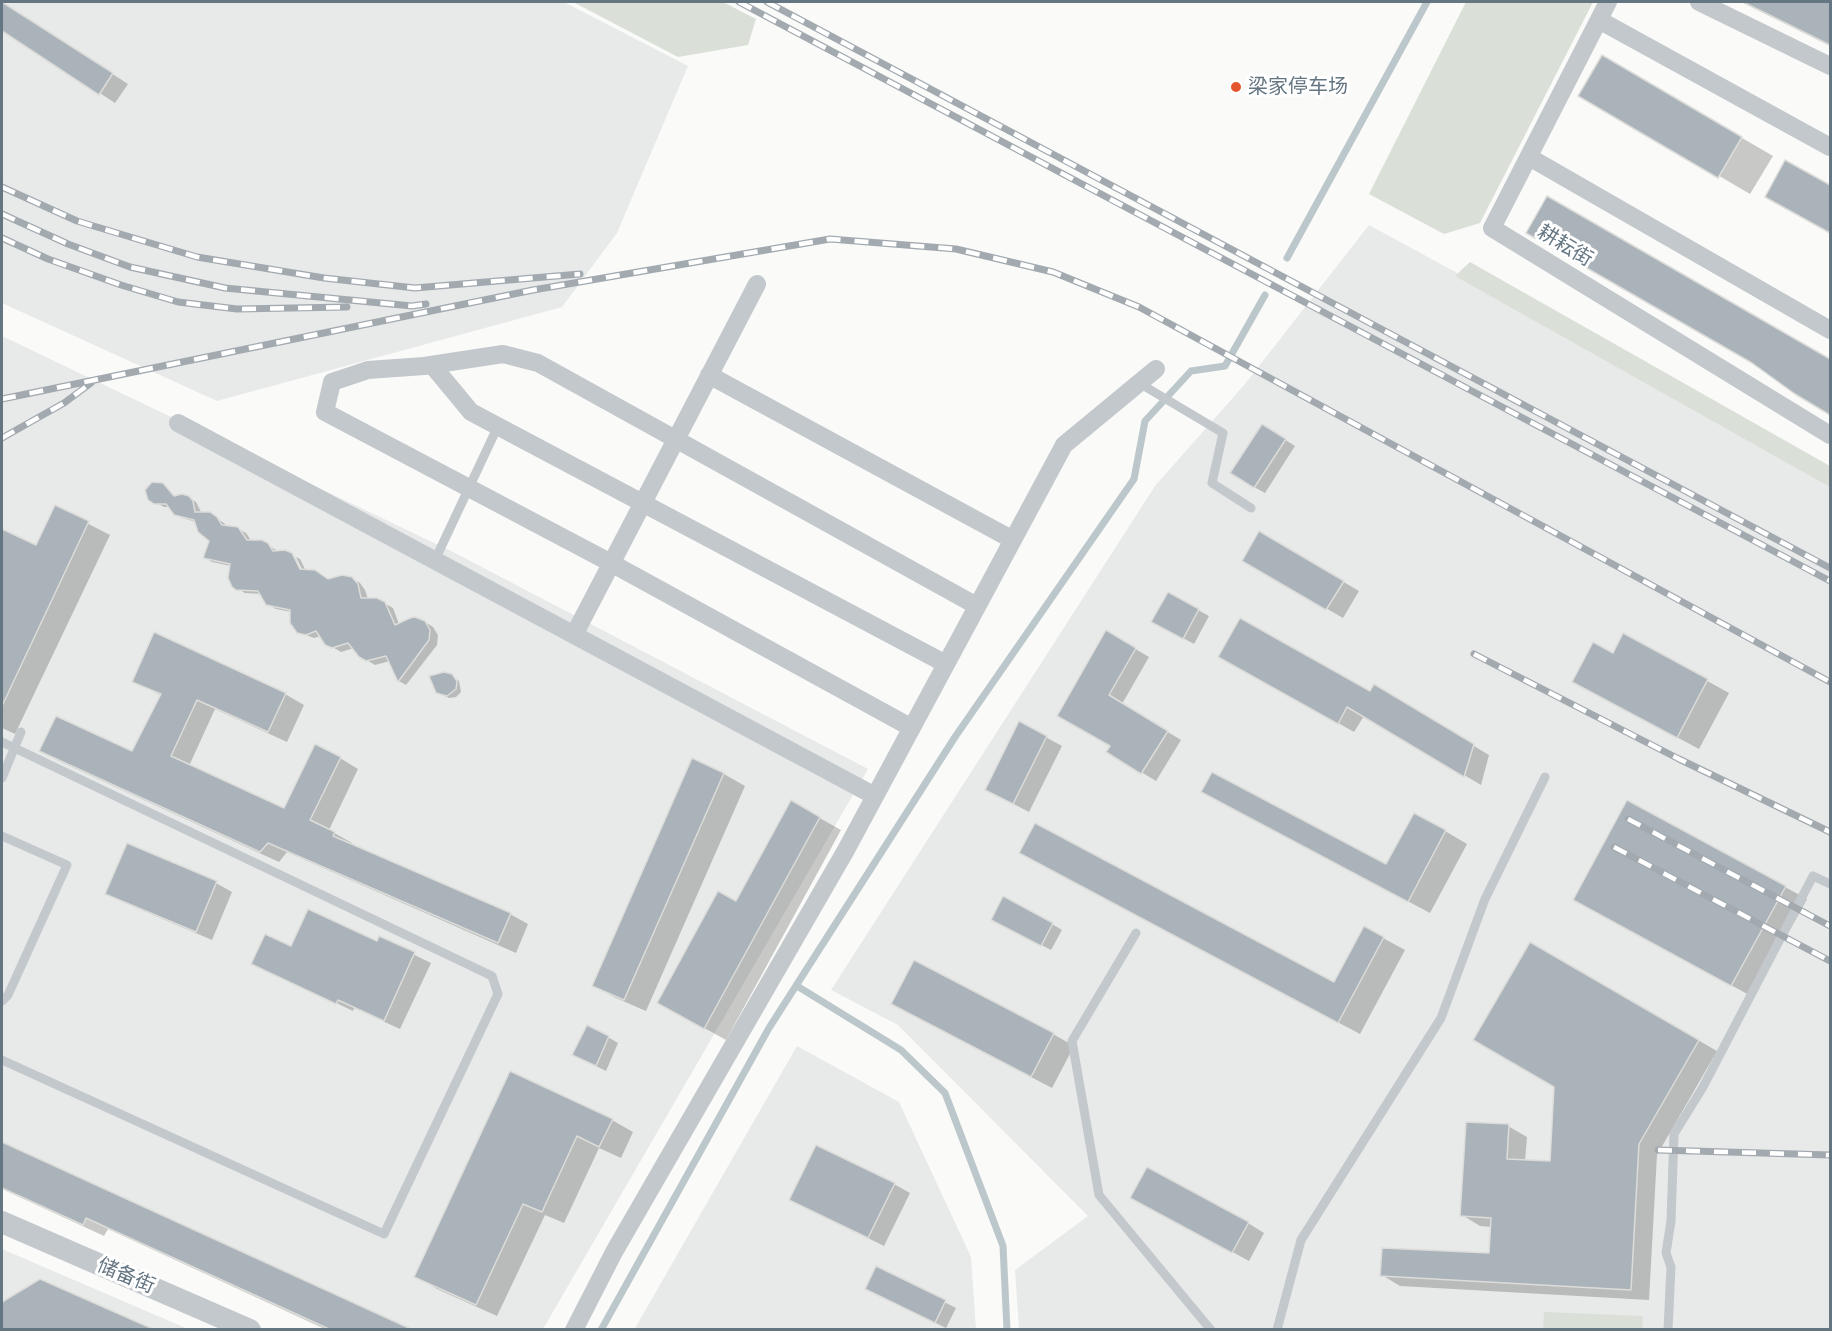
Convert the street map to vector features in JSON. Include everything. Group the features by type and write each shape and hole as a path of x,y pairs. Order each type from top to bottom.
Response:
{"street":[{"name":"耕耘街","path":"1608,2 1492,228 1830,435"},
{"path":"1699,2 1830,66"},
{"path":"1599,20 1830,147"},
{"path":"1528,157 1830,330"},
{"path":"574,635 757,284"},
{"path":"912,728 611,563 325,412 332,382 368,370 432,365 503,354 538,363 977,606"},
{"path":"432,365 471,412 946,664"},
{"path":"574,1329 614,1252 846,850 1065,446 1145,387 1156,369"},
{"path":"709,375 1013,540"},
{"path":"178,423 875,796"},
{"name":"储备街","path":"3,1225 250,1329"}],"lane":[{"path":"1145,387 1223,434 1212,483 1251,508"},
{"path":"435,560 498,426"},
{"path":"2,778 21,732"},
{"path":"2,742 492,976 498,994 384,1234 2,1060"},
{"path":"1277,1329 1301,1240 1441,1018 1485,899 1545,777"},
{"path":"2,836 67,865 8,995 2,1001"},
{"path":"1668,1329 1671,1267 1665,1253 1671,1221 1674,1134 1703,1087 1813,876 1830,884"},
{"path":"1136,933 1072,1041 1099,1195 1211,1329"}],"shaded area":[{"path":"2,2 564,2 688,66 617,233 562,307 217,401 2,303"},
{"path":"573,2 723,2 756,19 748,45 678,57"},
{"path":"1466,2 1593,2 1480,223 1444,234 1369,194"},
{"path":"1369,225 1830,476 1830,1329 1019,1329 1015,1270 1088,1216 898,1025 831,990 1155,486 1245,384"},
{"path":"1470,262 1830,466 1830,487 1455,276"},
{"path":"2,336 455,553 868,769 543,1329 343,1329 2,1176"},
{"path":"797,1046 899,1102 971,1257 976,1329 634,1330"},
{"path":"2,1249 188,1329 2,1329"},
{"path":"1544,1312 1643,1316 1642,1329 1543,1329"}],"building":[{"path":"2,2 113,73 99,95 2,31"},
{"path":"1743,2 1830,2 1830,45"},
{"path":"1602,55 1742,137 1718,178 1578,96"},
{"path":"1785,160 1830,185 1830,233 1765,197"},
{"path":"1547,196 1830,359 1830,415 1795,394 1752,363 1526,233"},
{"path":"1262,424 1286,439 1254,488 1230,473"},
{"path":"152,482 163,483 174,496 182,494 189,496 193,501 195,512 210,512 222,525 238,527 247,540 262,540 268,543 273,551 285,550 292,553 300,569 315,570 328,579 342,575 352,577 358,584 361,598 377,598 385,602 395,625 415,617 425,621 430,630 429,640 398,682 386,656 366,661 359,657 348,643 332,648 325,645 316,631 306,635 297,633 290,623 290,610 266,605 258,591 236,590 228,578 230,564 203,558 209,541 198,532 194,520 174,515 166,504 154,504 148,500 145,490"},
{"path":"55,505 89,521 2,706 2,529 36,545"},
{"path":"1259,531 1344,581 1326,610 1242,561"},
{"path":"1168,592 1199,609 1183,639 1151,622"},
{"path":"1240,618 1370,691 1374,684 1474,744 1464,777 1347,707 1338,724 1218,657"},
{"path":"1106,630 1136,648 1109,695 1168,731 1141,774 1106,752 1110,746 1057,716"},
{"path":"154,632 286,693 268,732 197,700 171,756 284,808 315,744 341,757 310,820 335,832 333,836 511,913 498,943 268,843 260,852 39,751 56,716 132,751 161,694 132,682"},
{"path":"1623,633 1708,679 1677,738 1572,682 1593,642 1613,653"},
{"path":"444,672 452,674 457,681 456,689 447,696 436,693 429,676"},
{"path":"1019,721 1047,736 1013,804 985,790"},
{"path":"692,758 724,773 624,1000 592,986"},
{"path":"1212,772 1386,864 1414,813 1446,830 1408,902 1201,792"},
{"path":"791,800 820,817 704,1029 657,1003 718,891 736,901"},
{"path":"1627,800 1786,886 1731,986 1573,900"},
{"path":"1035,823 1334,982 1364,926 1384,937 1338,1023 1019,853"},
{"path":"127,843 217,881 196,932 105,894"},
{"path":"1003,896 1053,923 1041,946 991,920"},
{"path":"308,909 377,941 379,936 415,952 384,1021 338,1000 336,1004 251,964 265,934 291,946"},
{"path":"1530,942 1699,1040 1639,1144 1631,1290 1380,1276 1382,1248 1489,1253 1491,1218 1460,1216 1466,1122 1509,1124 1507,1159 1550,1161 1554,1087 1473,1040"},
{"path":"914,960 1054,1033 1031,1077 891,1004"},
{"path":"587,1025 609,1036 596,1066 572,1055"},
{"path":"510,1071 613,1119 599,1147 577,1136 542,1212 523,1204 476,1305 414,1277"},
{"path":"2,1142 411,1329 329,1329 86,1218 83,1225 2,1188"},
{"path":"816,1145 895,1183 868,1238 789,1200"},
{"path":"1147,1167 1249,1222 1232,1253 1130,1198"},
{"path":"876,1266 946,1300 935,1323 865,1289"},
{"path":"40,1279 153,1329 2,1329 2,1302"}],"waterway":[{"path":"1287,258 1427,2"},
{"path":"601,1330 769,1028 955,737 1134,479 1145,421 1191,371 1225,366 1265,295"},
{"path":"797,986 901,1050 945,1093 1003,1246 1007,1330"}],"railway":[{"path":"739,2 1830,581"},
{"path":"767,2 1830,568"},
{"path":"2,187 77,221 197,257 324,278 415,288 580,274"},
{"path":"2,214 68,244 130,267 225,288 412,306 426,304"},
{"path":"2,238 48,259 178,302 237,309 347,307"},
{"path":"2,399 533,290 830,239 956,249 1053,272 1139,307 1830,682"},
{"path":"2,438 64,403 91,383"},
{"path":"1474,654 1679,759 1830,832"},
{"path":"1628,819 1830,926"},
{"path":"1614,847 1830,961"},
{"path":"1658,1150 1830,1155"}],"place":[{"name":"梁家停车场","path":"1236,87"}]}
